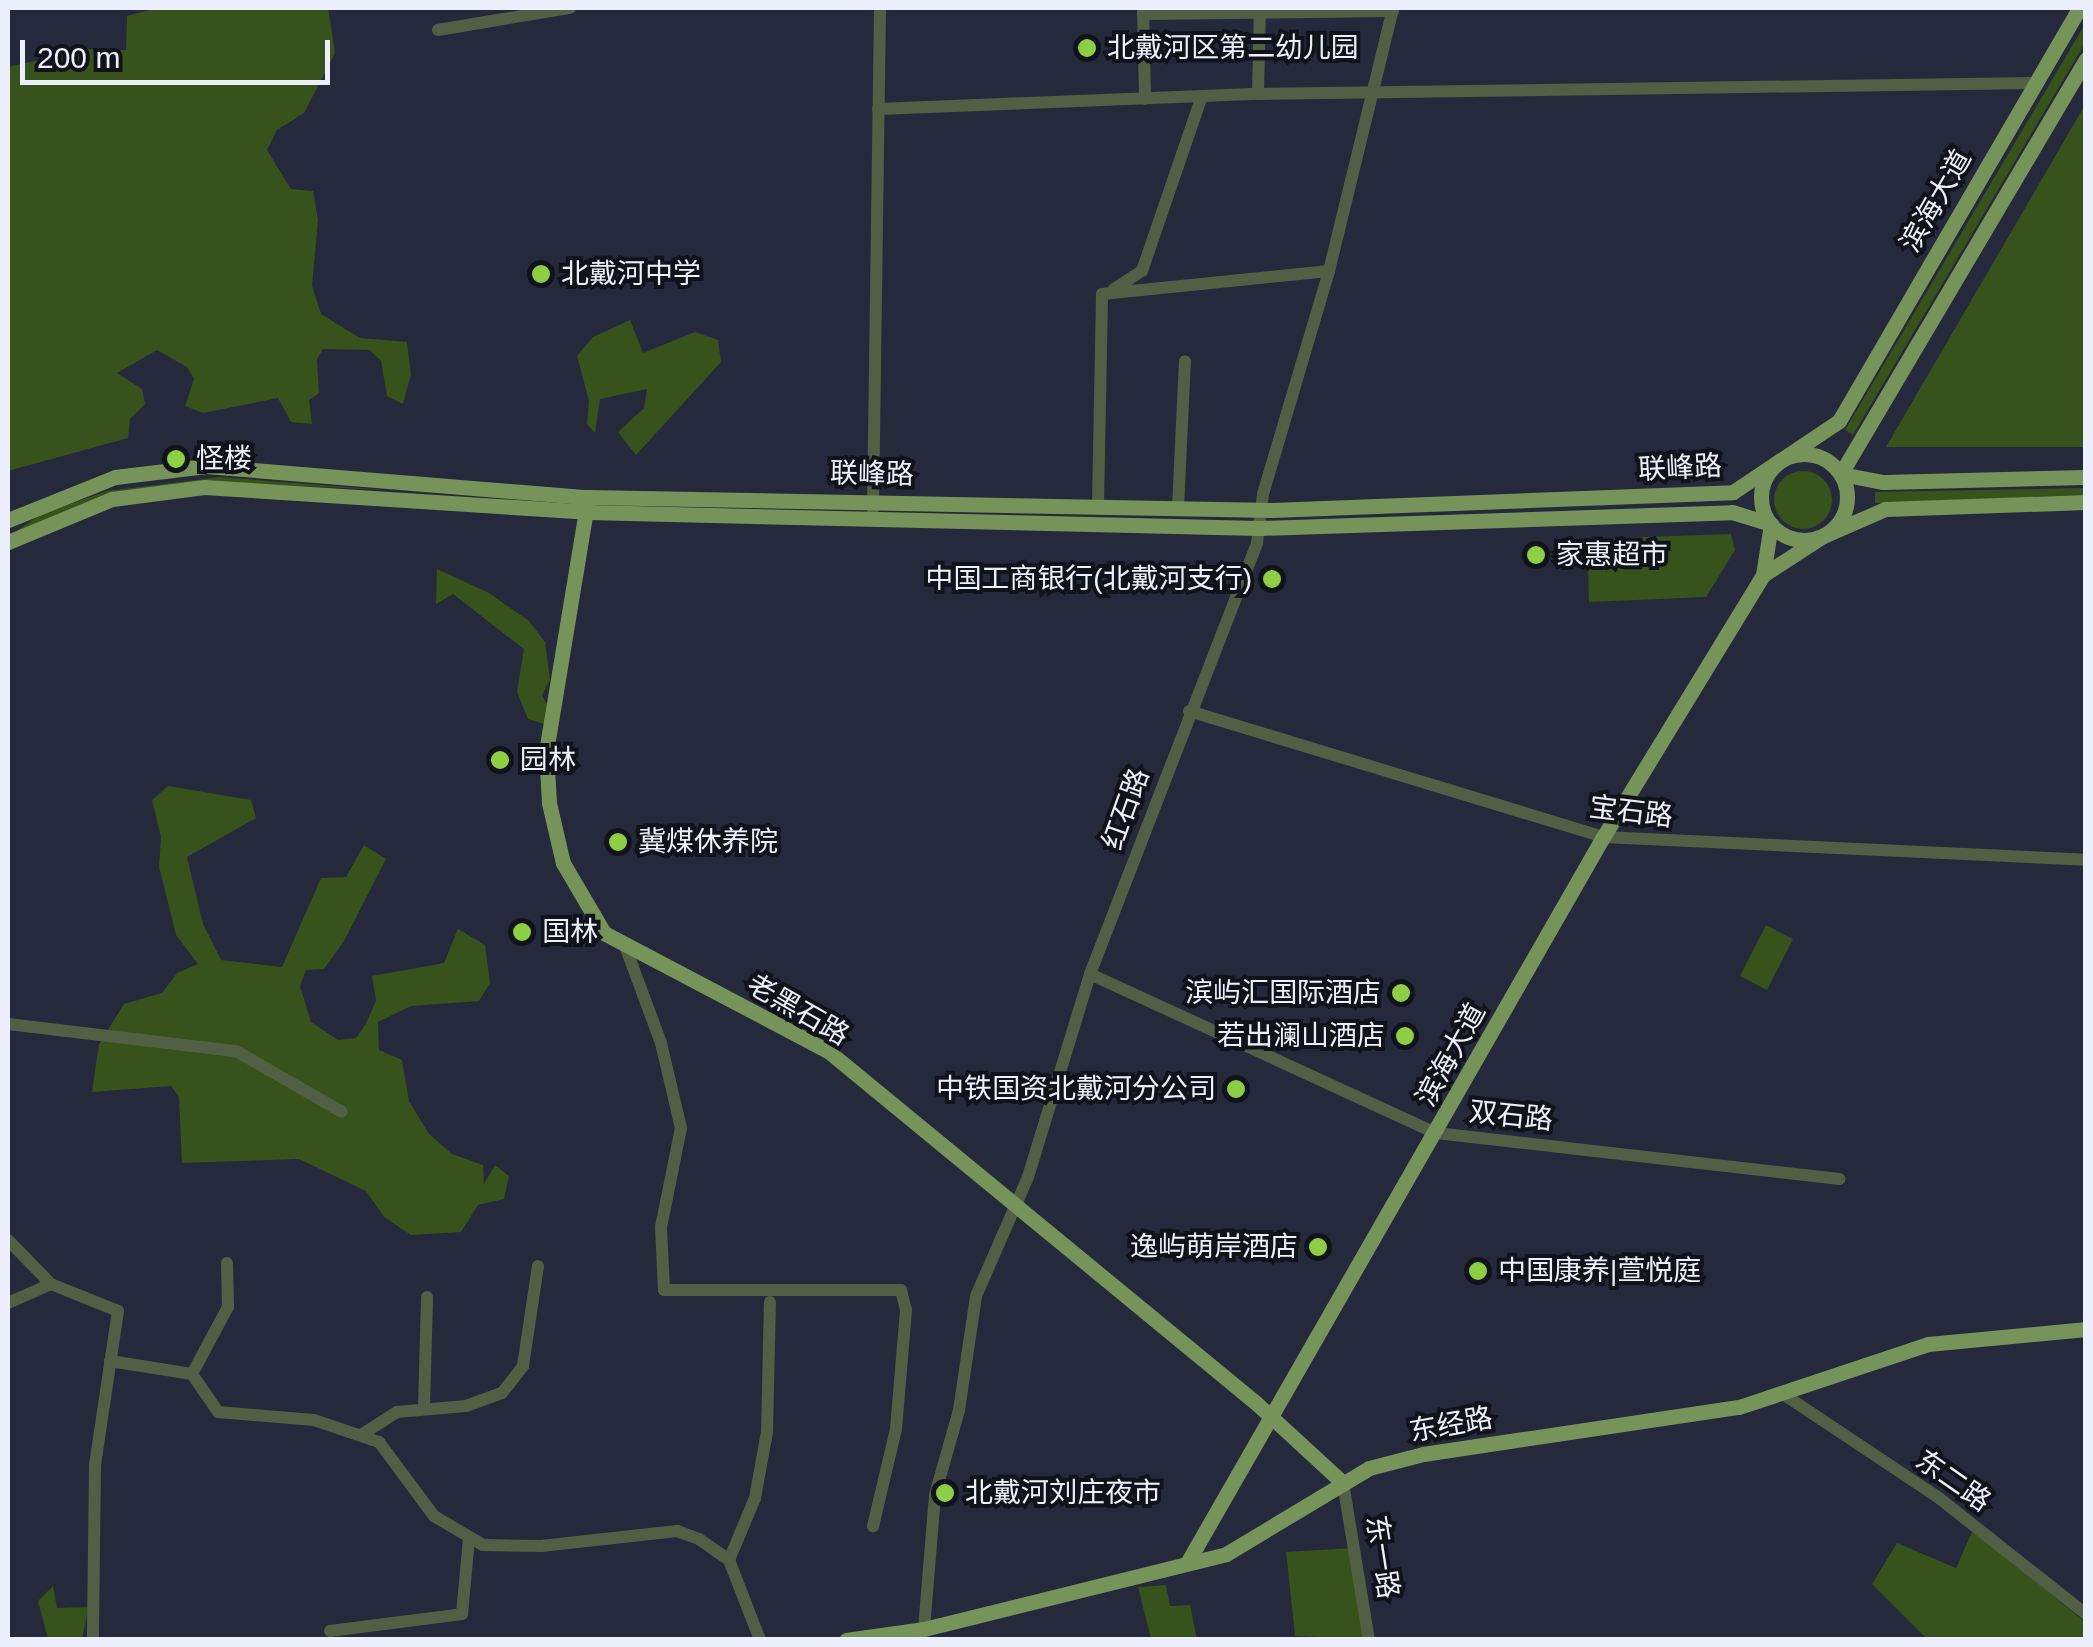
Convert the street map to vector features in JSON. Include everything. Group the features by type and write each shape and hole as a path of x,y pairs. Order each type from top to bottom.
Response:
{"main road":[{"name":"滨海大道","path":"1778,463 1839,422 2080,8"},
{"name":"滨海大道","path":"1841,474 2086,59"},
{"path":"1763,574 1771,524 1761,498 1778,463 1819,457 1841,474 1882,482 2086,477"},
{"name":"联峰路","path":"8,520 115,476 206,466 587,504 873,498 1262,509 1732,492 1778,463"},
{"path":"1771,524 1795,539 1823,536 1847,502 1841,474"},
{"name":"联峰路","path":"8,542 112,499 204,486 872,516 1259,528 1745,516 1771,524"},
{"path":"1763,574 1823,536 1885,509 2086,502"},
{"name":"老黑石路","path":"587,504 546,750 549,803 564,863 604,933 828,1051 1016,1210 1274,1418 1343,1484"},
{"name":"滨海大道","path":"1187,1563 1274,1418 1603,837 1763,574"},
{"name":"东经路","path":"846,1640 914,1633 1226,1554 1368,1468 1423,1454 1786,1396 1866,1361 1928,1344 2086,1330"}],"street":[{"path":"438,30 570,8"},
{"path":"872,516 880,8"},
{"path":"1145,98 1143,11 1393,9"},
{"name":"红石路","path":"914,1633 935,1494 958,1410 976,1296 1016,1210 1090,974 1259,528 1376,92 1393,9"},
{"path":"1258,94 1260,10"},
{"path":"878,109 1258,94 2034,83"},
{"path":"1102,294 1142,271 1202,96"},
{"path":"1102,294 1329,271"},
{"path":"1098,504 1102,294"},
{"path":"1178,508 1185,361"},
{"name":"宝石路","path":"1188,711 1603,837 2086,860"},
{"path":"624,943 661,1043 681,1128 661,1227 664,1290 901,1290 906,1310 896,1429 872,1526"},
{"name":"双石路","path":"1090,974 1436,1133 1839,1179"},
{"path":"8,1024 236,1051 342,1112"},
{"path":"8,1240 50,1284 118,1311 95,1465 92,1640"},
{"path":"192,1374 228,1307 227,1263"},
{"path":"362,1434 397,1412 424,1406 466,1406 502,1393 523,1366 538,1266"},
{"path":"8,1303 50,1284"},
{"path":"424,1406 427,1296"},
{"path":"729,1560 755,1498 767,1432 770,1302"},
{"path":"110,1360 192,1374 218,1412 314,1420 379,1442 434,1516 469,1539 541,1546 677,1531 729,1560 760,1640"},
{"name":"东二路","path":"1786,1396 1939,1498 2086,1614"},
{"name":"东一路","path":"1343,1484 1369,1640"},
{"path":"330,1632 462,1614 469,1539"}],"green space":[{"path":"157,8 328,8 335,53 304,113 277,130 267,150 291,189 313,191 318,220 312,286 321,314 360,338 407,342 411,374 403,404 387,396 381,361 370,350 323,349 317,359 319,393 309,400 312,424 291,422 278,398 203,413 185,406 194,379 187,367 157,350 117,373 142,389 145,404 130,419 128,438 8,471 8,67 86,49 126,50 127,16"},
{"path":"2085,24 2085,43 1853,435 1845,430"},
{"path":"2085,105 2085,447 1886,447"},
{"path":"630,320 643,353 695,332 718,340 721,362 636,455 618,432 644,408 647,389 600,399 595,433 587,424 589,401 577,356 593,337"},
{"path":"1803,471 1824,479 1832,500 1824,521 1803,529 1782,521 1774,500 1782,479"},
{"path":"220,477 385,490 281,485 108,496 8,537 41,514 107,491"},
{"path":"2086,488 2085,495 1875,503 1875,492"},
{"path":"1731,534 1735,550 1706,597 1589,602 1587,539"},
{"path":"437,569 489,593 529,621 545,642 550,680 542,695 549,708 544,724 528,719 517,692 524,649 453,594 436,604"},
{"path":"168,786 251,800 256,818 187,857 203,924 221,960 282,967 321,878 346,877 364,845 386,859 344,941 324,969 306,970 300,986 311,1022 338,1040 356,1038 365,1025 376,1001 372,976 444,963 458,929 485,945 490,983 479,1001 411,1006 378,1022 379,1050 402,1060 409,1101 429,1134 452,1154 483,1165 484,1184 495,1165 509,1176 504,1199 478,1205 461,1232 411,1235 384,1217 366,1191 299,1159 182,1163 179,1097 171,1086 92,1092 99,1044 124,1004 162,993 177,973 198,964 176,935 159,867 161,837 152,800"},
{"path":"1766,925 1793,939 1767,990 1740,976"},
{"path":"1973,1530 2085,1622 2085,1639 1927,1639 1872,1584 1897,1543 1956,1568"},
{"path":"1353,1548 1365,1639 1295,1636 1286,1552"},
{"path":"1166,1585 1170,1606 1190,1605 1197,1639 1151,1639 1138,1587"},
{"path":"53,1586 57,1608 89,1607 82,1639 48,1639 38,1601"}],"place":[{"name":"北戴河区第二幼儿园","path":"1087,48"},
{"name":"北戴河中学","path":"541,274"},
{"name":"怪楼","path":"176,459"},
{"name":"家惠超市","path":"1536,555"},
{"name":"中国工商银行(北戴河支行)","path":"1272,579"},
{"name":"园林","path":"500,760"},
{"name":"冀煤休养院","path":"618,842"},
{"name":"国林","path":"522,932"},
{"name":"滨屿汇国际酒店","path":"1401,993"},
{"name":"若出澜山酒店","path":"1405,1036"},
{"name":"中铁国资北戴河分公司","path":"1236,1089"},
{"name":"逸屿萌岸酒店","path":"1318,1247"},
{"name":"中国康养|萱悦庭","path":"1478,1271"},
{"name":"北戴河刘庄夜市","path":"945,1493"}]}
